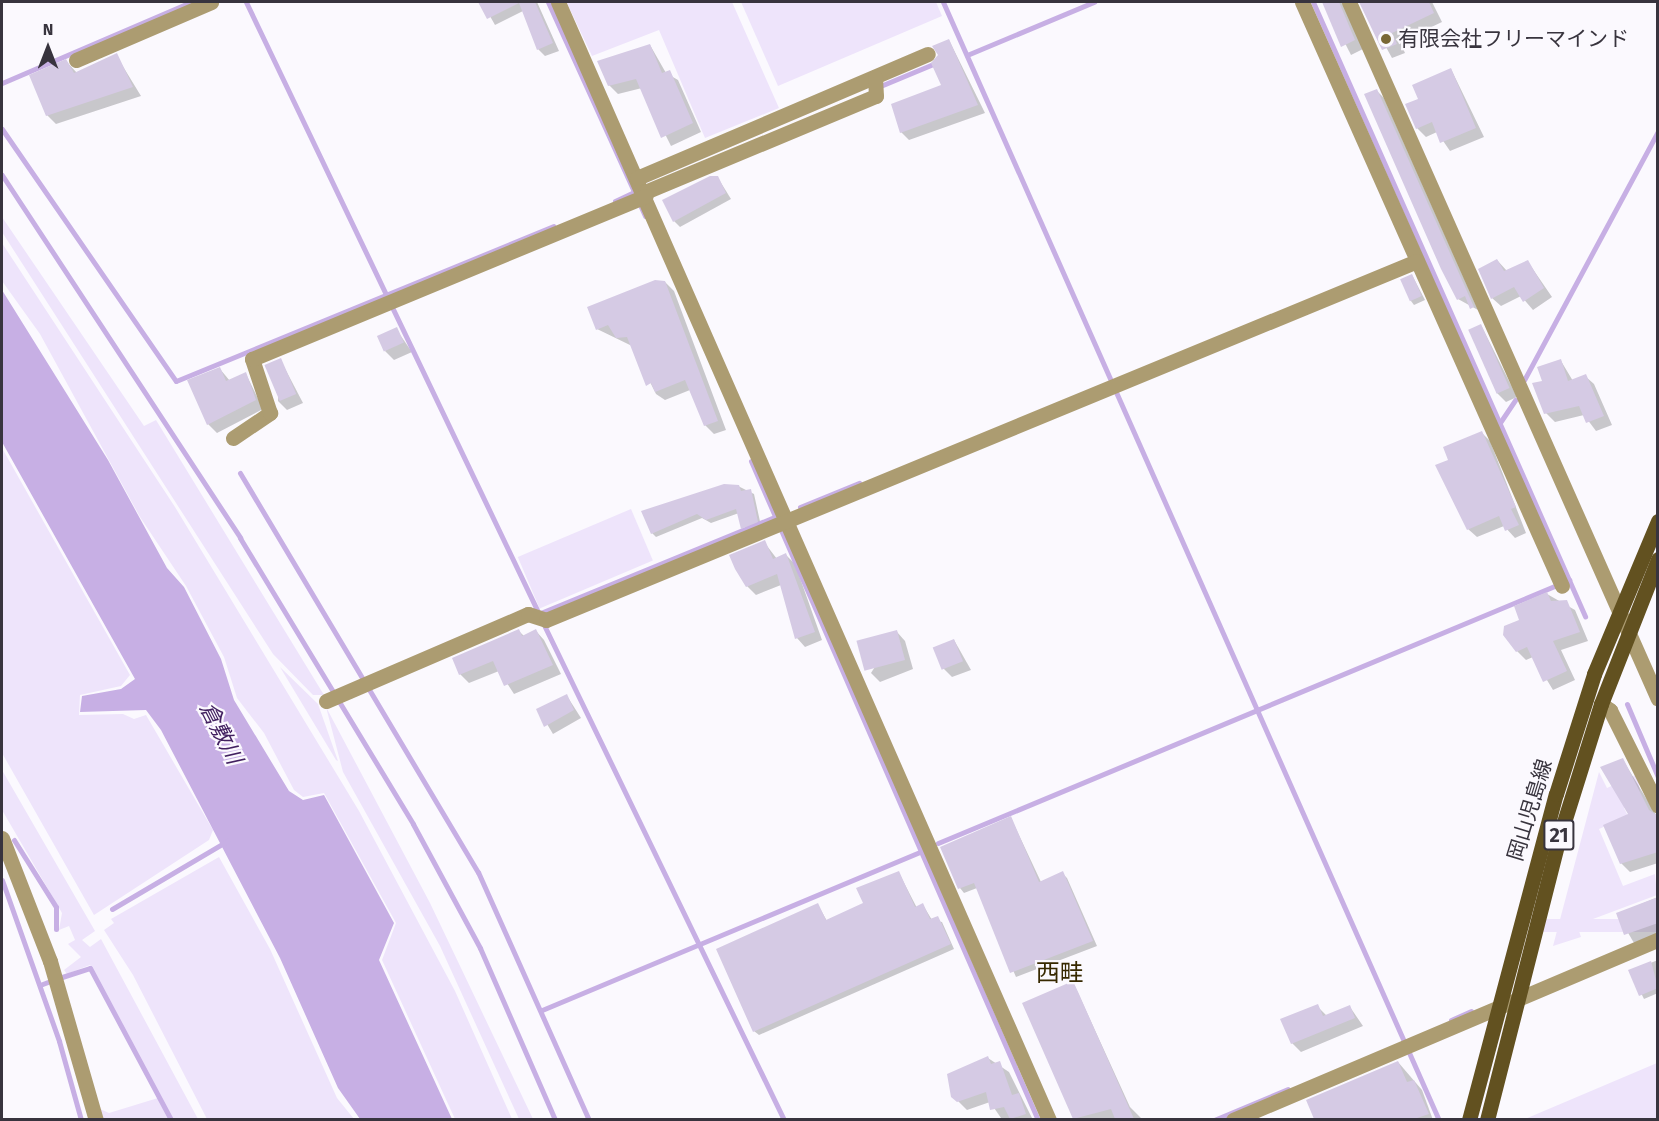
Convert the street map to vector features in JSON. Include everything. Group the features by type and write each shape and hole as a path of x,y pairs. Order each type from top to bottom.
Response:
{"main road":[{"name":"岡山児島線","path":"1469,1119 1496,1010 1556,794 1619,609 1658,521"},
{"name":"岡山児島線","path":"1487,1119 1515,1002 1601,704 1628,630 1658,559"}],"street":[{"path":"76,60 211,2"},
{"path":"558,2 638,178 641,197 781,520 1049,1119"},
{"path":"1302,2 1560,583"},
{"path":"1349,2 1658,699"},
{"path":"638,178 875,84 928,54"},
{"path":"233,438 270,413 252,359 641,197 876,96 875,84"},
{"path":"332,697 528,614 546,620 781,520 1111,386 1416,258"},
{"path":"1601,704 1610,710 1658,806"},
{"path":"2,838 50,961 96,1119"},
{"path":"1233,1119 1658,940"}],"shaded area":[{"path":"732,2 779,108 705,138 659,30 592,56 567,3"},
{"path":"741,2 936,2 942,16 778,86"},
{"path":"2,217 144,426 156,420 324,695 313,695 273,654 2,232"},
{"path":"2,243 175,507 359,811 455,991 512,1119 455,1119 382,960 396,923 324,793 303,797 294,790 264,733 237,698 224,657 186,586 140,517 40,334 2,281"},
{"path":"2,448 130,675 121,686 80,695 79,715 123,714 134,719 146,715 213,830 209,840 94,915 2,753"},
{"path":"631,509 653,561 540,609 518,557"},
{"path":"280,667 318,704 338,761 336,760"},
{"path":"326,707 430,903 533,1119 519,1119 440,946 343,772"},
{"path":"2,770 95,931 82,940 90,947 101,939 198,1119 173,1119 90,965 67,974 64,970 81,957 68,944 75,940 69,926 59,930 62,913 2,810"},
{"path":"1599,772 1607,788 1638,774 1640,794 1624,808 1628,816 1599,829 1623,886 1655,874 1657,895 1577,925 1581,937 1553,946"},
{"path":"219,857 270,949 337,1098 354,1119 207,1119 133,975 104,930 114,923 111,919"},
{"path":"1539,919 1657,919 1657,932 1539,932"},
{"path":"1657,1063 1657,1119 1525,1119"},
{"path":"158,1098 168,1119 103,1119 100,1109 109,1113"}],"water":[{"name":"倉敷川","path":"2,290 108,460 167,568 184,587 221,659 234,700 289,791 303,800 324,795 394,923 379,960 452,1119 360,1119 338,1088 280,958 161,730 146,710 80,712 82,696 121,689 135,679 2,442"}],"building":[{"path":"478,2 535,2 553,43 537,50 519,3 487,19"},
{"path":"1322,2 1339,2 1355,40 1341,47"},
{"path":"1359,2 1429,2 1434,13 1392,33 1397,44 1382,50"},
{"path":"949,39 978,105 900,133 891,104 941,85 931,63 938,55 932,46"},
{"path":"650,44 662,73 670,70 693,123 661,138 636,79 608,86 597,61"},
{"path":"117,53 133,87 46,116 29,75 66,59 74,73"},
{"path":"1451,68 1476,128 1440,143 1432,122 1416,129 1405,104 1418,99 1412,85"},
{"path":"1377,89 1474,307 1470,309 1465,296 1457,300 1441,269 1364,94"},
{"path":"710,176 718,176 726,193 673,222 662,200"},
{"path":"1497,259 1504,271 1528,260 1544,288 1523,302 1514,287 1491,299 1478,269"},
{"path":"1412,274 1422,296 1410,301 1400,279"},
{"path":"655,280 665,281 718,421 704,426 685,380 655,392 651,383 646,386 627,337 616,338 608,325 596,330 587,307"},
{"path":"1481,324 1509,388 1497,394 1468,330"},
{"path":"397,327 404,343 384,351 377,336"},
{"path":"281,358 296,394 280,401 264,365"},
{"path":"1561,359 1568,381 1586,374 1604,416 1586,423 1579,406 1544,414 1532,383 1542,381 1537,367"},
{"path":"220,367 226,381 246,372 256,400 207,425 187,380"},
{"path":"1482,431 1516,507 1511,509 1519,525 1505,531 1499,516 1467,530 1435,465 1448,460 1443,447"},
{"path":"724,484 739,485 741,491 751,489 758,522 741,529 736,509 706,520 697,514 651,534 641,511"},
{"path":"765,540 773,559 786,553 815,632 795,639 777,574 746,587 735,569 729,555"},
{"path":"1547,592 1551,601 1567,600 1580,632 1553,641 1567,671 1543,682 1527,647 1516,652 1503,635 1504,626 1519,620 1514,606"},
{"path":"519,629 522,636 536,629 553,665 504,686 493,661 459,675 452,658"},
{"path":"897,630 905,660 864,671 856,641"},
{"path":"954,639 963,661 942,670 933,648"},
{"path":"567,694 574,710 544,727 536,709"},
{"path":"1623,758 1649,810 1658,816 1658,852 1620,864 1603,825 1628,814 1600,767"},
{"path":"1011,816 1039,882 1063,871 1093,941 1010,973 974,883 958,889 940,847"},
{"path":"899,871 915,907 923,903 930,919 938,916 951,944 753,1032 716,949 818,903 826,920 863,903 856,888"},
{"path":"1658,897 1658,923 1624,935 1616,913"},
{"path":"1651,961 1658,988 1639,996 1628,970"},
{"path":"1073,981 1134,1119 1115,1119 1111,1109 1073,1119 1022,1003"},
{"path":"1318,1004 1323,1016 1350,1005 1355,1018 1291,1044 1280,1019"},
{"path":"988,1056 991,1064 1000,1061 1012,1095 1019,1093 1026,1114 1010,1119 1004,1107 990,1110 986,1092 957,1102 951,1097 947,1074"},
{"path":"1398,1061 1407,1082 1414,1080 1429,1114 1414,1119 1314,1119 1306,1100"}],"waterway":[{"path":"2,83 191,2"},
{"path":"246,2 539,614"},
{"path":"548,2 645,216"},
{"path":"943,2 1439,1120"},
{"path":"967,55 1094,2"},
{"path":"1313,2 1585,616"},
{"path":"878,87 938,62"},
{"path":"2,129 176,381 553,226"},
{"path":"1524,380 1658,131"},
{"path":"2,175 240,538 413,824 480,948 555,1120"},
{"path":"615,201 634,192"},
{"path":"1499,424 1515,400"},
{"path":"751,461 1038,1120"},
{"path":"240,473 478,872 589,1120"},
{"path":"800,507 859,483"},
{"path":"538,614 777,516"},
{"path":"938,843 1569,580"},
{"path":"543,623 784,1120"},
{"path":"1627,704 1658,777"},
{"path":"14,840 56,907 56,929"},
{"path":"112,909 227,841"},
{"path":"542,1010 924,850"},
{"path":"2,880 59,1041 81,1120"},
{"path":"62,977 90,968 171,1120"},
{"path":"40,985 48,982"},
{"path":"1451,1020 1471,1011"},
{"path":"1214,1120 1288,1089"}],"place":[{"name":"有限会社フリーマインド","path":"1386,39"}],"district":[{"name":"西畦","path":"1060,974"}]}
